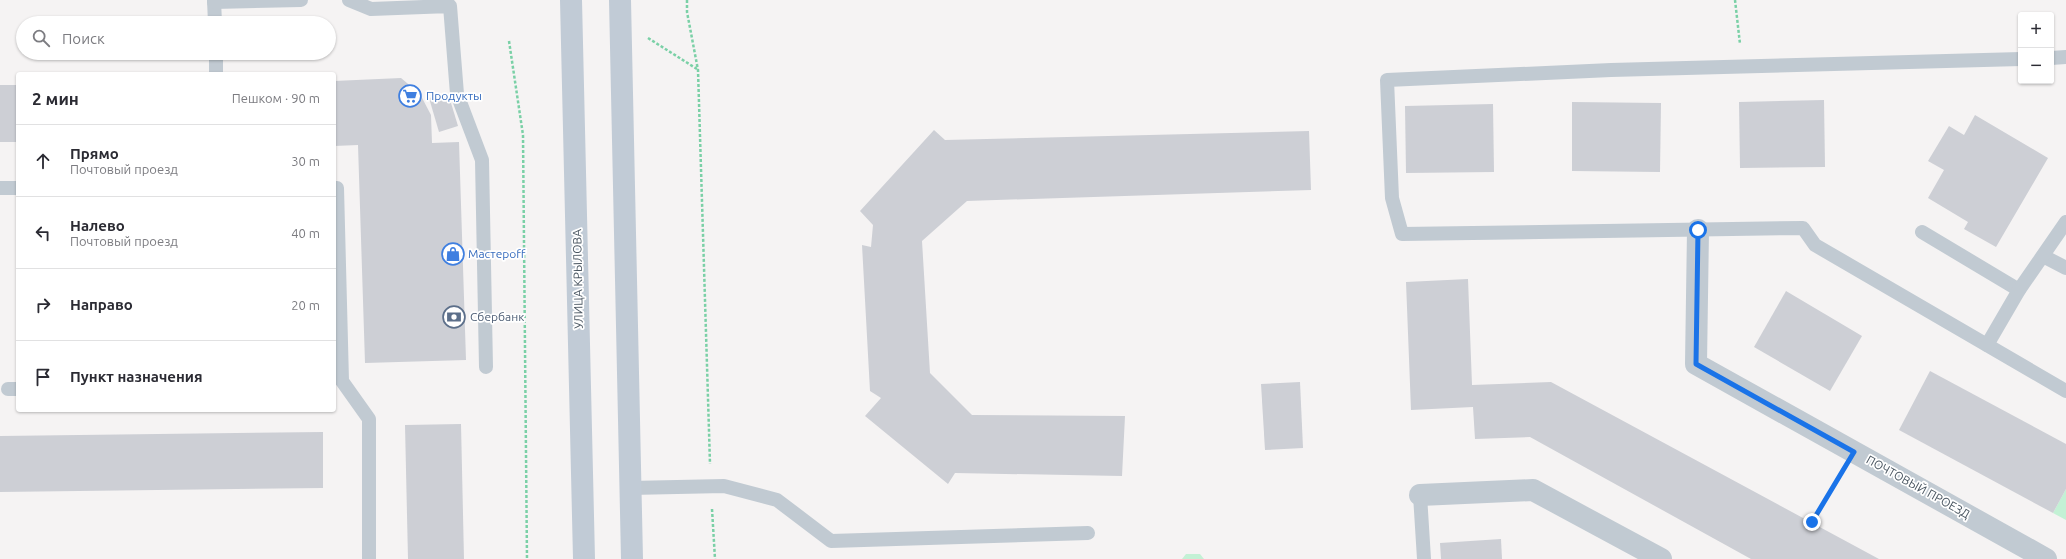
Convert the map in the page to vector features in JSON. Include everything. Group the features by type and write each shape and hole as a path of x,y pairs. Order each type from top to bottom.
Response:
{"main road":[{"name":"УЛИЦА КРЫЛОВА","path":"572,0 584,559"},
{"path":"620,0 632,559"}],"street":[{"name":"ПОЧТОВЫЙ ПРОЕЗД","path":"1698,230 1696,364 2046,559"},
{"path":"1420,495 1533,490 1661,559"}],"lane":[{"path":"215,16 214,1 301,0"},
{"path":"349,0 371,9 450,6 457,94 482,160 486,366"},
{"path":"2054,58 2066,57"},
{"path":"2018,59 1742,66 1387,80 1392,198 1402,234 1803,228 1815,245 2066,391"},
{"path":"216,60 216,72"},
{"path":"0,188 16,188"},
{"path":"336,188 338,381 369,420 369,559"},
{"path":"1987,345 2019,290 2066,222"},
{"path":"1922,232 2019,290"},
{"path":"2043,256 2066,268"},
{"path":"630,488 724,486 777,500 830,541 1088,533"},
{"path":"1420,495 1424,559"}],"path":[{"path":"687,0 687,12 698,70 711,487 715,559"},
{"path":"1735,0 1742,66"},
{"path":"647,38 698,70"},
{"path":"509,41 523,135 527,559"},
{"path":"1812,522 1854,452"}],"green space":[{"path":"2066,489 2066,520 2053,513"},
{"path":"1186,554 1200,554 1204,559 1182,559"}],"building":[{"path":"401,78 420,94 431,115 432,143 459,142 466,360 365,363 358,145 336,146 336,81"},
{"path":"0,85 16,85 16,142 0,142"},
{"path":"448,93 458,126 439,132 429,98"},
{"path":"1824,100 1825,167 1740,168 1739,102"},
{"path":"1572,102 1661,103 1660,172 1572,171"},
{"path":"1493,104 1494,172 1406,173 1405,106"},
{"path":"1975,115 2048,158 1996,247 1964,229 1968,222 1928,198 1944,170 1928,161 1949,126 1964,135"},
{"path":"934,130 945,140 1309,131 1311,190 967,201 922,241 930,373 972,415 1125,416 1122,476 955,473 948,484 865,416 881,398 870,391 862,245 871,247 873,225 860,211"},
{"path":"1468,279 1472,385 1551,382 1879,559 1751,559 1530,437 1475,439 1473,407 1411,410 1406,282"},
{"path":"1786,291 1862,336 1830,391 1754,347"},
{"path":"1930,371 2066,444 2066,489 2053,513 1899,430"},
{"path":"1300,382 1303,448 1265,450 1261,384"},
{"path":"461,424 464,559 408,559 405,425"},
{"path":"323,432 323,488 0,492 0,436"},
{"path":"1501,539 1502,559 1441,559 1440,543"}],"place":[{"name":"Продукты","path":"410,96"},
{"name":"Мастерoff","path":"453,254"},
{"name":"Сбербанк","path":"454,317"}],"route":[{"path":"1698,230 1696,364 1854,452 1812,522"}]}
